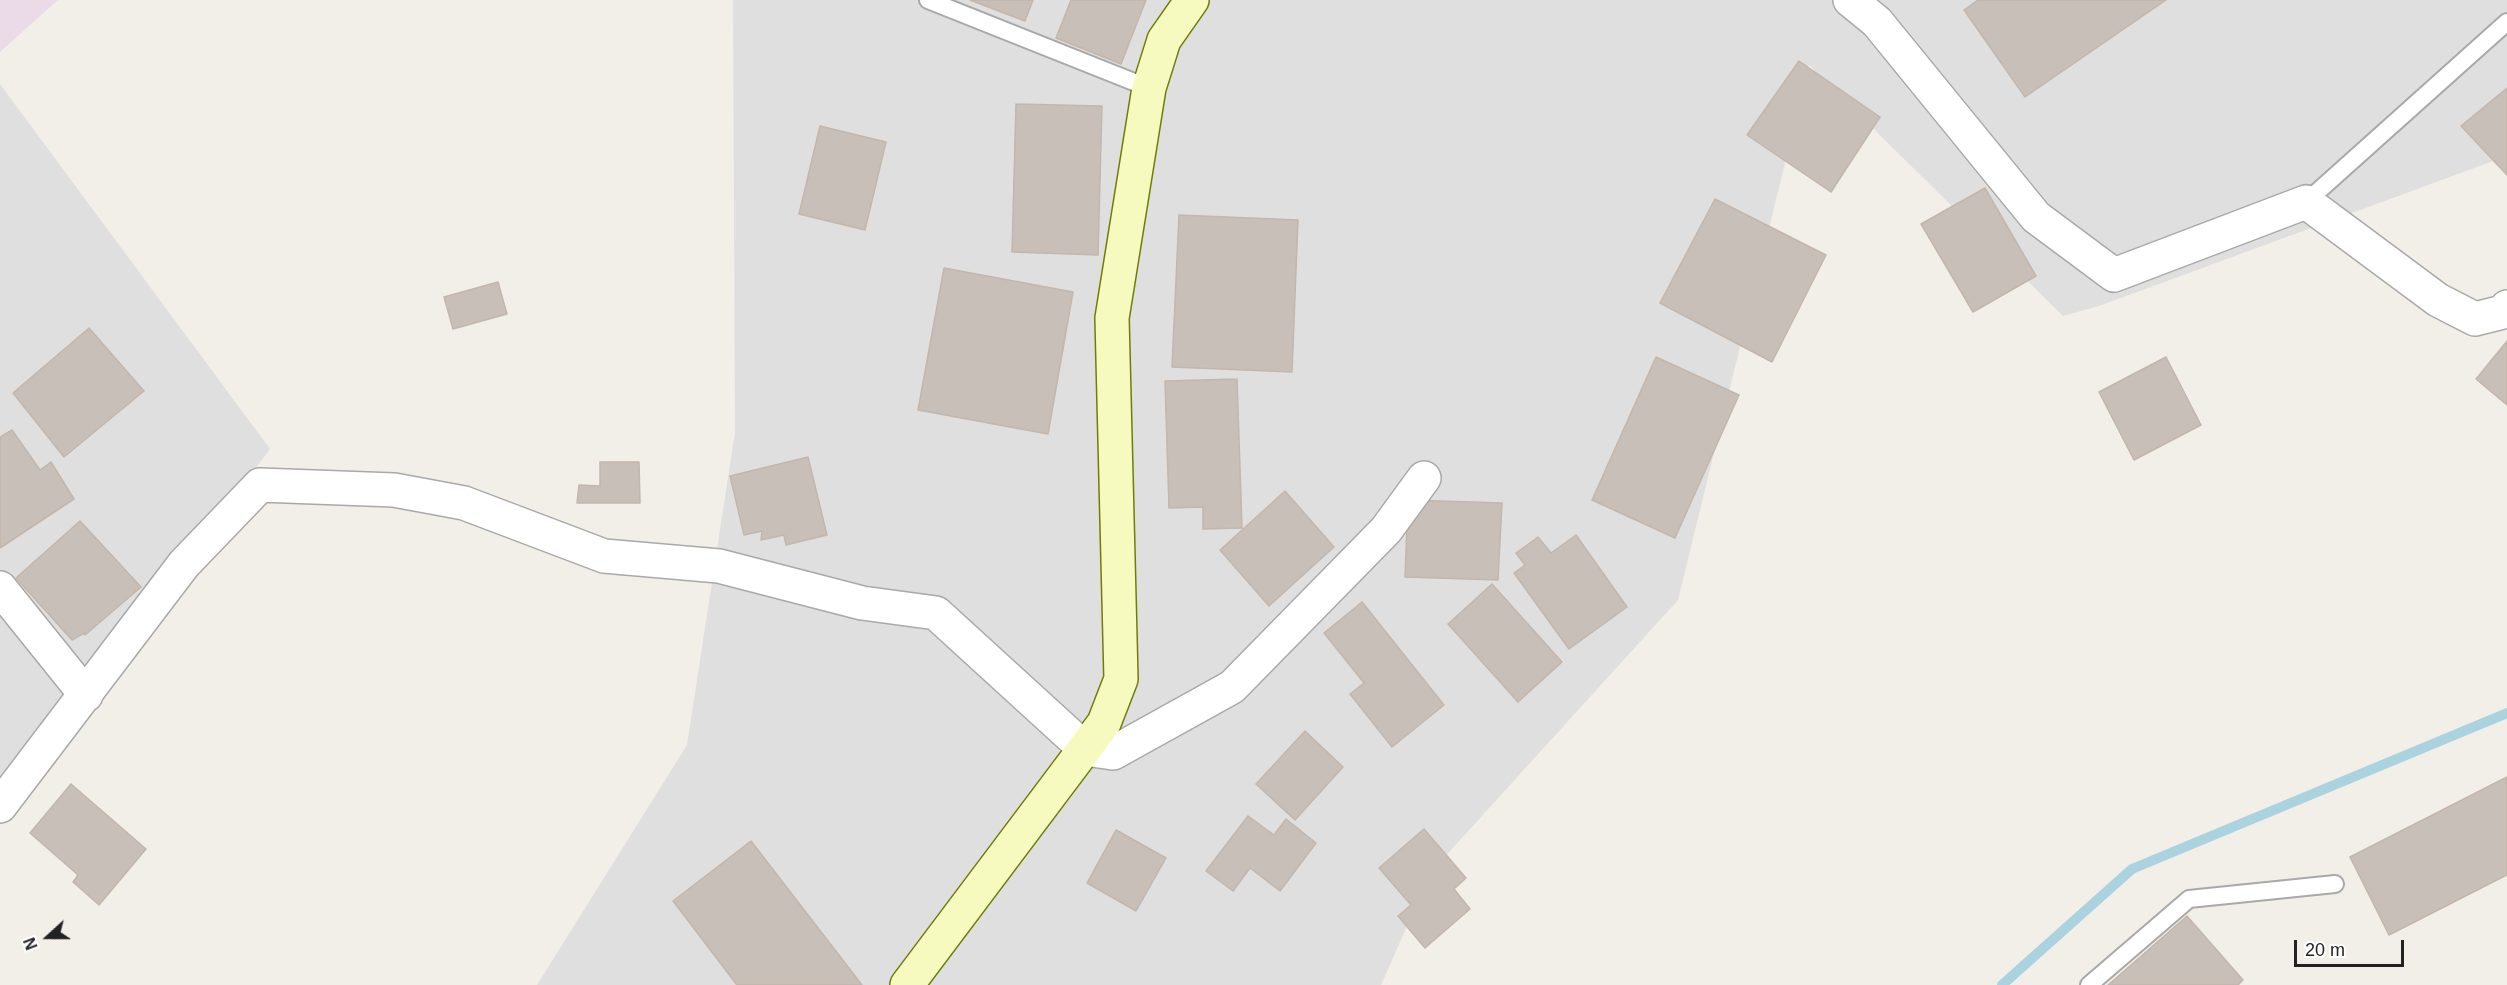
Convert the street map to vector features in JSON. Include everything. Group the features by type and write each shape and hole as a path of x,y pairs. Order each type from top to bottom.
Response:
{"street":[{"path":"907,985 1104,723 1121,679 1112,318 1149,88 1164,40 1192,0"},
{"path":"1850,0 1877,22 2036,217 2114,275 2306,202 2447,305 2475,319 2503,312 2507,307"},
{"path":"0,806 184,564 260,485 394,490 464,503 604,556 719,566 862,603 936,613 1085,749 1113,753 1232,687 1386,530 1424,478"},
{"path":"0,588 86,695"}],"lane":[{"path":"928,0 1149,88"},
{"path":"2306,202 2507,22"},
{"path":"2089,985 2188,899 2335,884"}],"shaded area":[{"path":"0,0 58,0 0,52"},
{"path":"733,0 2507,0 2507,156 2099,306 2063,316 1809,65 1678,600 1431,872 1381,985 537,985 687,745 735,432"},
{"path":"0,84 270,449 0,809"}],"building":[{"path":"970,0 1033,0 1025,21"},
{"path":"1071,0 1146,0 1121,64 1056,38"},
{"path":"1978,0 2166,0 2025,97 1964,10"},
{"path":"1799,61 1880,117 1831,192 1747,135"},
{"path":"2507,88 2507,175 2461,126"},
{"path":"1016,104 1102,106 1098,255 1012,252"},
{"path":"820,126 886,142 865,230 799,214"},
{"path":"1985,188 2036,276 1973,312 1921,224"},
{"path":"1715,199 1826,255 1772,362 1660,303"},
{"path":"1179,215 1298,220 1292,372 1172,367"},
{"path":"944,268 1073,292 1048,434 918,410"},
{"path":"498,282 507,314 453,329 444,297"},
{"path":"89,328 144,391 64,457 13,393"},
{"path":"2507,341 2507,405 2476,379"},
{"path":"1656,357 1739,395 1675,538 1592,500"},
{"path":"2166,357 2201,425 2134,460 2099,392"},
{"path":"1237,379 1242,528 1203,529 1203,507 1169,508 1165,381"},
{"path":"12,430 40,470 51,462 74,499 0,548 0,437"},
{"path":"808,457 827,535 786,545 784,535 761,540 762,531 744,535 730,476"},
{"path":"600,462 639,462 640,503 577,503 579,485 600,486"},
{"path":"1285,491 1334,547 1269,606 1220,550"},
{"path":"1408,500 1502,503 1498,580 1405,577"},
{"path":"80,521 141,587 85,635 84,633 72,640 16,578"},
{"path":"1576,535 1627,607 1569,649 1514,573 1525,565 1516,553 1538,537 1551,553"},
{"path":"1492,584 1562,662 1518,702 1448,624"},
{"path":"1362,602 1444,705 1392,747 1350,694 1364,683 1324,633"},
{"path":"1305,731 1343,767 1295,820 1256,784"},
{"path":"2507,777 2507,875 2389,935 2350,857"},
{"path":"71,784 146,849 99,905 73,882 78,875 30,833"},
{"path":"1248,816 1274,835 1286,819 1316,843 1280,891 1250,868 1233,891 1206,871"},
{"path":"1424,829 1466,878 1454,889 1470,909 1425,948 1398,916 1411,905 1379,868"},
{"path":"1116,830 1166,858 1136,911 1087,883"},
{"path":"751,841 862,985 737,985 673,901"},
{"path":"2187,916 2243,980 2238,985 2108,985"}],"waterway":[{"path":"2002,985 2132,869 2507,713"}]}
